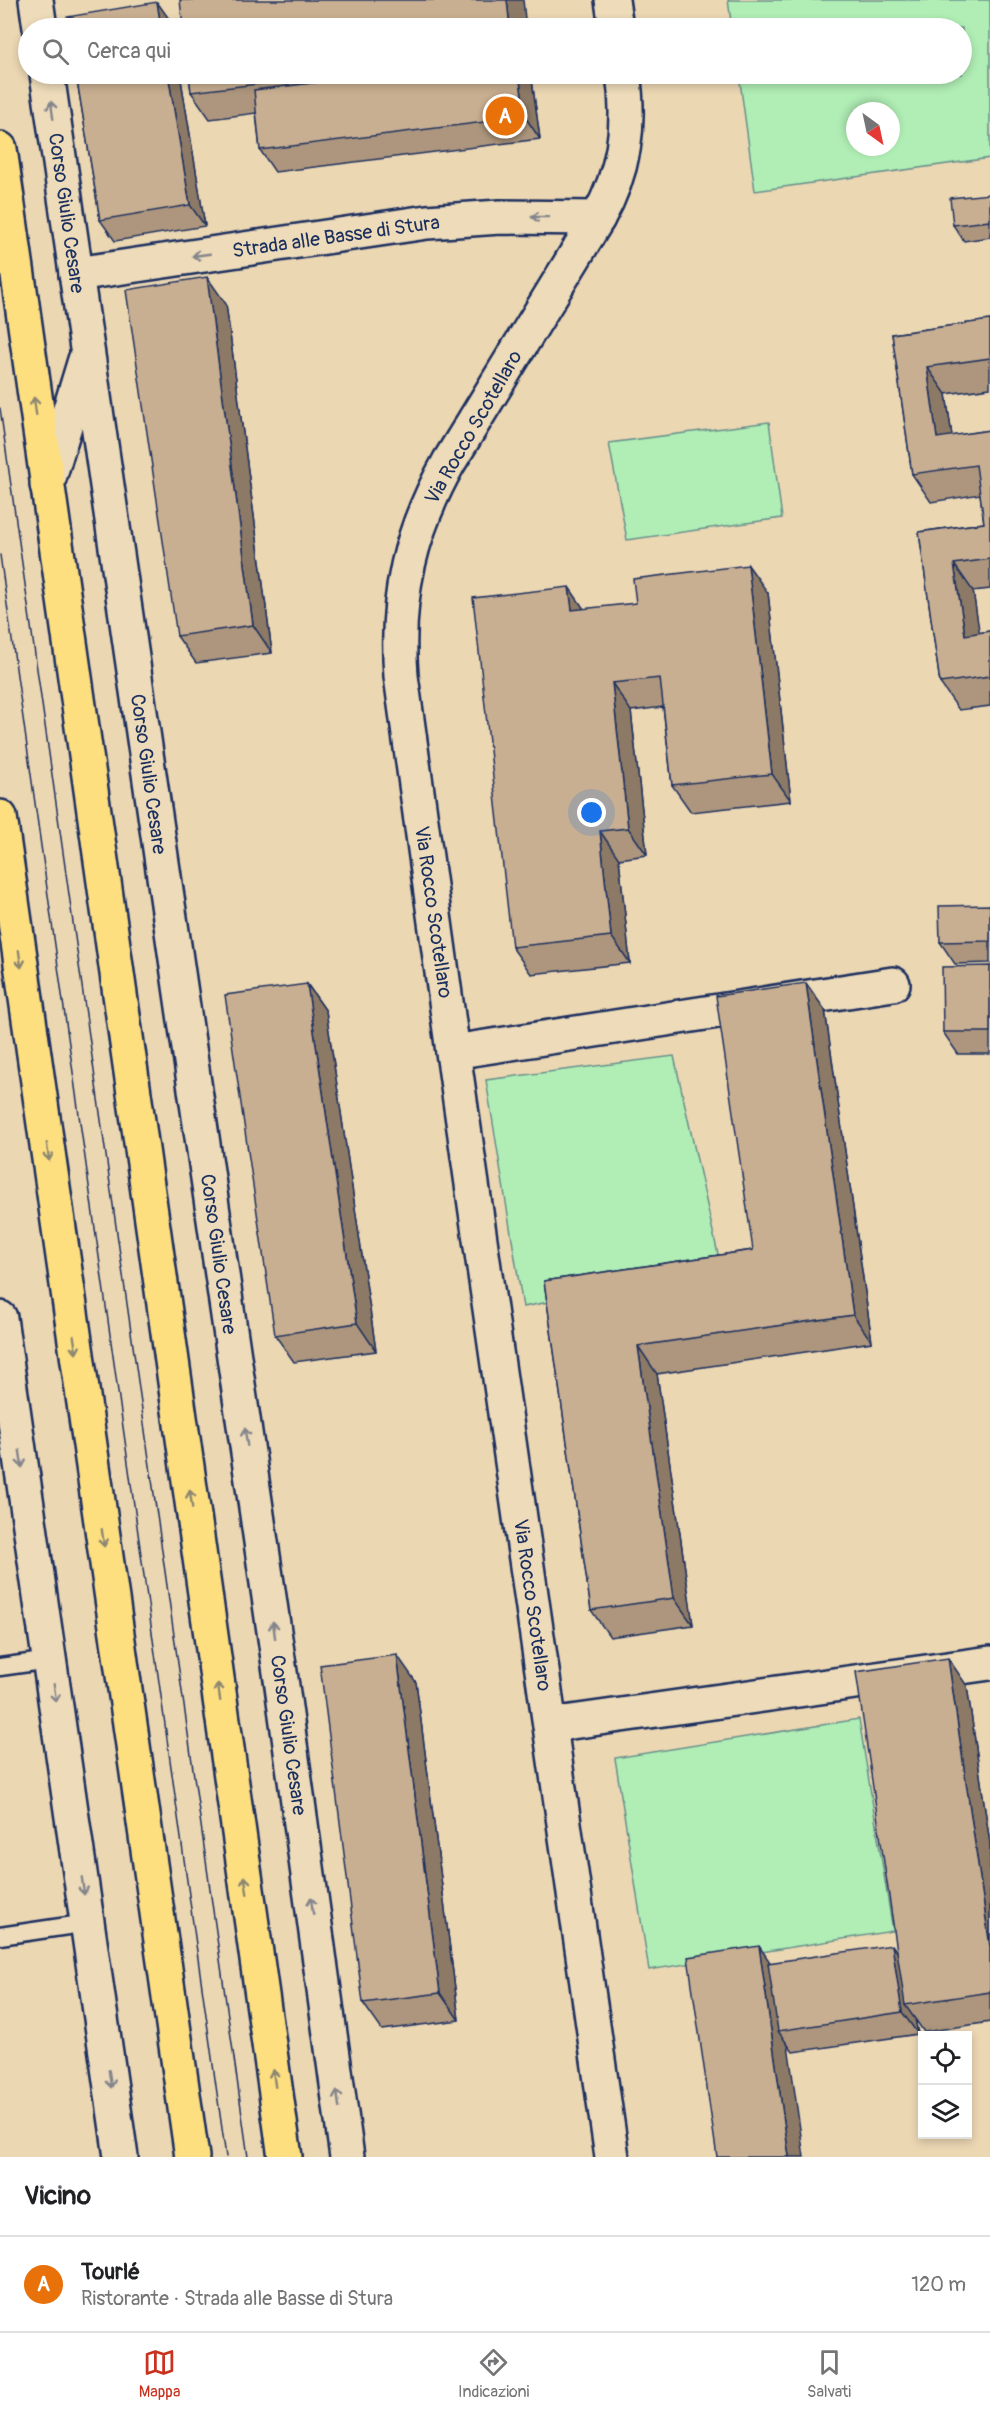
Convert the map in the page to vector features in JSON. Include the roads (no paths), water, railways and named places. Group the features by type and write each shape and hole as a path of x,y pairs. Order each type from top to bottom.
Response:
{"main road":[{"name":"Corso Giulio Cesare","path":"0,149 285,2157"},
{"path":"0,818 192,2157"}],"street":[{"path":"36,0 39,18"},
{"path":"612,0 615,18"},
{"name":"Corso Giulio Cesare","path":"48,84 280,1675 347,2157"},
{"name":"Via Rocco Scotellaro","path":"612,2157 453,1052 401,676 399,622 406,566 423,514 442,475 612,192 623,158 627,115 624,84"},
{"name":"Strada alle Basse di Stura","path":"76,274 427,222 500,217 598,218"},
{"name":"Corso Giulio Cesare","path":"46,485 88,352"},
{"path":"453,1052 893,984"},
{"path":"0,1318 121,2157"},
{"path":"550,1725 990,1663"}],"lane":[{"path":"0,1667 50,1660"},
{"path":"0,1936 88,1923"}],"tram line":[{"path":"0,408 248,2157"},
{"path":"0,555 226,2157"}],"place":[{"name":"Tourlé","path":"505,116"}]}
